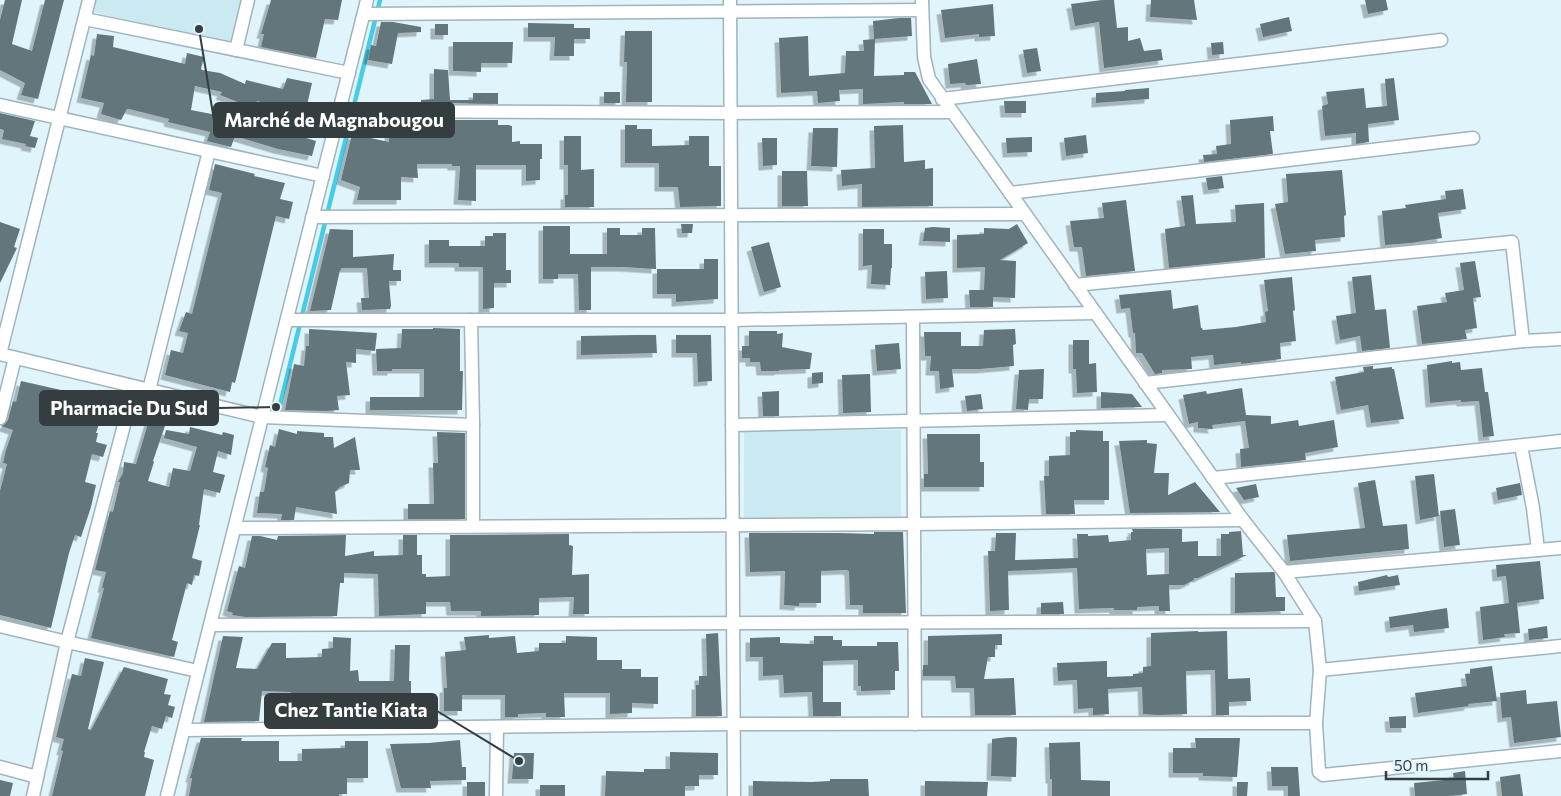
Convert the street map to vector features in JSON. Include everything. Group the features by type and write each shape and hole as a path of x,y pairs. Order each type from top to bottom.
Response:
{"street":[{"path":"89,0 0,354 262,417 474,425"},
{"path":"236,50 248,0"},
{"path":"167,796 367,0"},
{"path":"364,14 730,6 922,5 924,57 929,79 1243,520 1284,572 1315,621 1320,670 1316,724 1319,772 1323,775 1561,751"},
{"path":"730,6 734,796"},
{"path":"85,18 349,73"},
{"path":"942,99 1440,40"},
{"path":"0,104 323,176"},
{"path":"339,111 952,112"},
{"path":"1010,193 1473,138"},
{"path":"149,390 209,151"},
{"path":"312,218 1025,214"},
{"path":"1075,285 1512,242 1524,341"},
{"path":"287,320 731,320 1095,313"},
{"path":"913,317 915,724"},
{"path":"471,320 474,425 473,526"},
{"path":"1145,383 1524,341 1561,339"},
{"path":"0,418 15,358"},
{"path":"33,796 67,642 134,387"},
{"path":"732,425 1168,415"},
{"path":"1213,478 1561,441"},
{"path":"1521,446 1533,508 1538,550"},
{"path":"234,528 1243,520"},
{"path":"1284,572 1561,548"},
{"path":"210,625 1315,621"},
{"path":"0,626 198,671"},
{"path":"1320,670 1561,646"},
{"path":"184,730 734,724 1316,724"},
{"path":"496,796 497,727"},
{"path":"0,767 37,777"}],"shaded area":[{"path":"92,0 243,0 233,46 89,11"},
{"path":"901,430 901,517 744,519 744,431"}],"building":[{"path":"5,0 22,0 12,44 32,51 45,0 64,0 38,99 21,95 25,83 0,70 0,20"},
{"path":"271,0 342,0 338,20 325,19 316,58 261,47 264,34 261,34"},
{"path":"1114,0 1117,28 1128,27 1128,41 1140,38 1144,51 1161,49 1163,60 1104,68 1099,22 1075,26 1071,4"},
{"path":"1151,0 1194,0 1197,20 1150,17"},
{"path":"1365,0 1386,0 1388,10 1368,14"},
{"path":"993,4 995,36 979,37 979,34 945,38 941,10"},
{"path":"1289,17 1292,31 1263,37 1260,24"},
{"path":"911,18 912,36 874,39 873,21"},
{"path":"381,22 421,27 421,32 398,33 392,64 368,60 371,45 376,46"},
{"path":"528,23 574,24 574,28 590,28 590,39 574,39 574,56 554,56 555,37 528,37"},
{"path":"435,24 448,24 448,35 435,35"},
{"path":"625,31 652,31 652,102 626,102 627,62 624,62"},
{"path":"97,34 114,36 113,47 185,64 187,53 204,57 202,70 220,73 245,84 246,80 283,89 287,78 312,83 306,110 308,111 300,136 316,141 312,156 278,149 235,136 231,147 207,141 210,132 168,122 169,119 129,109 127,109 121,120 101,114 104,103 81,98 91,55 94,56","holes":["195,86 222,92 220,95 255,109 257,101 277,106 275,117 283,120 281,128 273,126 272,128 252,122 191,110"]},
{"path":"808,36 809,76 845,73 846,51 864,51 863,40 875,39 874,76 904,75 904,72 915,72 932,104 904,104 904,102 863,104 863,89 839,90 840,101 818,103 817,91 781,93 779,38"},
{"path":"453,42 513,42 512,63 481,63 481,72 453,71"},
{"path":"1223,42 1224,54 1212,55 1211,43"},
{"path":"1037,48 1041,71 1027,73 1023,50"},
{"path":"977,59 981,84 950,84 948,64"},
{"path":"434,69 448,70 450,100 473,100 473,93 498,93 498,104 421,103 421,100 434,99"},
{"path":"1394,78 1399,120 1368,124 1369,142 1356,144 1356,133 1325,136 1322,106 1328,104 1326,92 1364,88 1366,108 1387,106 1385,79"},
{"path":"1149,88 1149,99 1096,103 1096,93"},
{"path":"604,92 620,92 620,103 604,103"},
{"path":"1004,101 1026,101 1026,113 1005,113"},
{"path":"0,113 35,121 30,136 38,138 35,148 2,139 4,130 0,129"},
{"path":"1273,116 1274,131 1270,131 1273,154 1204,162 1203,155 1217,154 1216,146 1231,144 1230,120"},
{"path":"420,120 498,120 498,125 512,126 512,142 520,141 520,144 542,144 540,180 526,181 526,165 476,165 476,201 458,200 460,166 452,166 452,164 417,164 418,178 401,177 401,200 357,200 360,187 341,180 352,134 389,142 389,125 420,124"},
{"path":"625,125 637,125 637,129 652,129 652,146 689,145 689,136 709,136 709,166 721,166 721,206 680,207 678,187 659,187 659,163 625,163"},
{"path":"903,125 904,162 925,160 925,169 933,168 933,206 862,207 862,184 842,186 841,170 875,168 874,126"},
{"path":"813,128 838,128 837,167 811,166"},
{"path":"1086,135 1088,153 1066,156 1064,138"},
{"path":"564,136 581,136 581,170 594,169 594,207 565,207 565,195 568,195 568,165 564,165"},
{"path":"1032,137 1032,152 1007,153 1006,138"},
{"path":"762,138 777,138 777,165 763,166"},
{"path":"215,164 285,183 280,199 293,202 289,219 276,216 235,383 232,382 230,392 165,375 171,350 183,353 188,333 179,331 186,312 192,314 222,193 209,190"},
{"path":"1342,170 1346,215 1344,216 1345,237 1315,240 1316,251 1285,254 1275,204 1288,202 1286,174"},
{"path":"782,171 807,171 808,206 782,206"},
{"path":"1222,176 1224,188 1208,190 1206,178"},
{"path":"1463,189 1466,209 1438,213 1442,238 1385,245 1382,211 1406,208 1405,205 1446,199 1445,191"},
{"path":"1193,195 1196,224 1236,222 1235,205 1264,203 1265,258 1169,268 1165,229 1185,226 1181,196"},
{"path":"1126,200 1135,271 1086,276 1082,247 1074,247 1070,221 1104,218 1102,203"},
{"path":"0,222 20,229 14,247 17,248 0,283"},
{"path":"681,224 693,224 692,233 682,233"},
{"path":"1017,224 1028,243 1000,260 1016,261 1015,298 993,297 993,307 970,307 969,290 984,290 985,267 957,268 957,235 984,234 984,228 1009,229"},
{"path":"543,226 570,226 570,254 607,254 607,228 620,228 620,235 642,235 642,228 655,228 656,269 591,267 591,310 579,310 578,274 558,274 558,279 543,279"},
{"path":"925,228 950,228 950,242 923,241"},
{"path":"330,229 353,230 353,257 394,254 393,270 401,270 401,281 389,281 390,309 362,310 361,298 369,298 367,268 341,268 331,310 310,311"},
{"path":"863,229 884,229 884,244 892,244 890,285 871,284 872,265 863,266"},
{"path":"493,233 506,233 506,270 511,270 511,283 494,283 494,308 483,309 483,267 459,267 459,263 429,263 429,240 449,240 449,246 485,246 485,236 493,236"},
{"path":"769,242 781,287 764,292 751,247"},
{"path":"704,259 718,259 718,299 676,302 676,294 657,294 657,269 704,269"},
{"path":"1475,261 1481,297 1473,298 1477,328 1465,330 1467,339 1422,344 1417,306 1447,302 1445,293 1464,290 1460,263"},
{"path":"947,271 948,298 926,299 925,272"},
{"path":"1371,275 1375,310 1386,309 1390,348 1362,351 1360,336 1340,340 1336,316 1356,313 1352,277"},
{"path":"1292,277 1296,341 1280,343 1281,359 1214,365 1213,355 1191,357 1192,369 1162,370 1162,373 1155,374 1142,353 1136,353 1135,333 1133,333 1130,308 1121,309 1119,295 1171,290 1173,309 1198,305 1201,328 1203,330 1266,322 1265,312 1268,311 1264,280"},
{"path":"309,329 377,333 375,351 356,349 356,363 346,362 350,395 337,396 339,410 285,410 294,364 304,366 306,346 309,346"},
{"path":"402,329 460,329 460,371 463,371 462,410 370,410 370,397 424,397 424,369 377,371 376,349 401,348"},
{"path":"1015,329 1016,344 1013,345 1014,366 952,369 954,387 940,389 939,371 930,371 931,356 925,356 924,332 961,332 961,346 983,346 984,330"},
{"path":"749,331 777,331 777,334 783,333 782,347 812,353 810,369 761,371 760,362 750,362 750,358 742,358 742,346 749,346"},
{"path":"656,335 657,353 581,355 581,336"},
{"path":"676,335 711,335 712,381 698,382 697,353 676,353"},
{"path":"1073,340 1089,340 1089,364 1096,363 1097,392 1077,393 1076,369 1073,369"},
{"path":"899,343 901,369 877,371 875,345"},
{"path":"1452,361 1452,363 1460,362 1461,370 1482,368 1485,392 1488,392 1494,436 1483,437 1479,401 1461,402 1461,400 1430,403 1427,365"},
{"path":"1373,366 1373,369 1392,367 1394,369 1404,419 1371,423 1368,405 1341,410 1335,377 1364,372 1363,367"},
{"path":"1044,369 1043,399 1029,399 1028,410 1016,409 1019,370"},
{"path":"823,372 823,383 812,384 812,373"},
{"path":"870,374 871,412 843,413 842,375"},
{"path":"21,381 61,390 77,396 76,400 102,407 100,414 102,415 96,433 98,433 96,442 107,445 103,457 92,454 85,482 96,485 91,507 81,537 75,535 69,553 51,628 0,615 0,491 7,464 3,463 13,430 1,426 8,420 13,401 16,402"},
{"path":"1242,388 1246,415 1271,416 1271,424 1298,420 1299,426 1334,420 1338,447 1305,453 1306,460 1241,467 1240,449 1249,448 1245,421 1212,425 1213,429 1198,428 1198,422 1189,424 1183,395 1206,391 1207,394"},
{"path":"779,391 779,416 763,416 762,392"},
{"path":"1101,392 1132,394 1142,407 1101,408"},
{"path":"981,394 983,409 967,411 965,396"},
{"path":"149,420 166,423 148,481 169,487 173,468 190,471 197,447 164,438 166,430 189,434 190,427 222,435 223,432 234,435 231,455 218,451 213,472 225,475 220,493 204,489 200,525 192,558 202,561 199,576 194,575 192,585 187,583 172,640 178,642 174,657 91,638 104,588 102,588 106,572 95,570 110,511 113,512 120,482 118,482 123,473 124,462 136,464"},
{"path":"279,429 297,434 297,431 324,433 324,437 333,437 334,448 355,437 360,470 350,470 349,483 340,487 335,492 337,514 296,507 294,520 281,520 282,514 257,513 260,492 264,492 268,468 265,467 270,445 275,447"},
{"path":"1076,430 1103,431 1103,441 1109,441 1109,500 1074,500 1075,514 1046,514 1044,476 1049,476 1049,456 1070,455 1070,432 1076,432"},
{"path":"437,432 465,433 465,519 408,519 408,504 434,504 433,463 438,463"},
{"path":"927,434 980,434 980,462 984,462 984,487 924,487 924,474 928,474"},
{"path":"1147,440 1147,443 1157,444 1154,473 1169,473 1168,495 1195,482 1220,512 1130,513 1119,441"},
{"path":"1434,474 1439,516 1420,520 1415,476"},
{"path":"1375,480 1383,526 1407,524 1409,549 1290,561 1287,535 1365,528 1358,483"},
{"path":"1520,483 1522,495 1498,500 1496,488"},
{"path":"1256,484 1259,497 1244,500 1236,488"},
{"path":"1455,509 1460,545 1444,547 1440,511"},
{"path":"1132,529 1182,529 1182,542 1198,541 1198,556 1221,556 1221,534 1241,531 1243,555 1247,555 1198,578 1194,578 1194,580 1184,585 1169,585 1170,611 1159,611 1159,606 1137,607 1137,610 1114,610 1114,608 1079,609 1077,568 1008,571 1009,610 990,611 988,551 995,551 996,533 1016,533 1015,560 1078,558 1077,534 1088,534 1088,536 1108,535 1109,542 1131,540 1131,532 1133,532","holes":["1169,548 1169,574 1147,575 1146,549"]},
{"path":"874,532 903,532 906,613 863,613 863,605 850,605 849,571 846,570 821,571 821,603 799,603 799,606 784,605 785,571 750,572 749,533 874,534"},
{"path":"569,534 569,545 573,546 572,575 589,574 589,614 573,614 574,597 539,598 539,615 481,616 481,611 451,611 450,602 426,602 426,614 379,616 378,574 344,573 344,583 340,583 337,616 246,617 232,615 233,613 227,611 239,566 245,568 252,536 277,540 278,536 346,535 345,556 374,551 374,556 403,555 403,535 417,535 417,555 422,555 422,574 426,574 426,577 450,576 450,535"},
{"path":"1540,561 1544,599 1517,603 1520,633 1504,634 1505,637 1483,640 1480,607 1509,603 1506,576 1497,577 1496,565"},
{"path":"1274,572 1276,597 1285,597 1285,611 1235,613 1235,573"},
{"path":"1387,575 1388,577 1398,575 1400,585 1359,591 1358,582"},
{"path":"1063,602 1064,614 1041,614 1041,603"},
{"path":"1447,608 1449,628 1414,632 1413,625 1390,628 1389,617"},
{"path":"1547,626 1548,638 1529,640 1528,629"},
{"path":"1227,631 1228,679 1250,678 1251,701 1229,702 1229,715 1216,715 1215,670 1186,671 1187,714 1143,714 1142,687 1108,689 1109,714 1093,715 1093,708 1078,709 1077,680 1058,681 1057,663 1107,661 1107,677 1133,676 1133,674 1143,673 1143,667 1151,666 1151,633"},
{"path":"718,633 722,716 696,716 696,685 699,685 699,676 707,676 706,634"},
{"path":"1002,634 1002,645 995,645 995,657 988,657 984,679 1014,678 1016,715 975,715 974,688 956,688 955,676 923,676 923,665 928,665 928,636"},
{"path":"489,635 489,638 515,636 517,653 539,651 539,643 566,643 566,636 597,637 597,660 622,660 622,669 641,669 641,677 658,677 658,704 632,703 632,713 610,714 610,693 564,693 565,717 546,717 546,713 518,714 518,717 505,717 505,695 462,695 462,711 444,711 444,688 447,688 445,652 466,650 464,637"},
{"path":"223,636 243,637 236,668 257,669 272,643 286,643 286,658 322,657 322,649 333,648 333,637 351,638 350,671 358,670 359,681 394,681 395,645 410,645 409,681 411,681 411,701 370,700 370,719 352,719 352,696 319,696 319,717 291,717 291,692 262,691 259,721 204,722"},
{"path":"814,636 833,636 833,640 842,640 842,646 877,646 877,642 898,642 899,671 895,671 895,690 861,691 861,686 858,686 858,660 823,661 823,702 841,702 841,716 813,716 812,692 784,693 783,675 763,676 763,657 750,657 750,638 780,637 780,643 814,644"},
{"path":"85,658 104,662 88,729 91,730 124,667 168,679 164,694 171,695 168,705 175,707 172,718 166,716 162,729 152,726 144,757 154,760 145,796 52,796 64,739 56,737 72,674 81,676"},
{"path":"1492,666 1497,701 1418,713 1415,693 1467,686 1465,674 1470,674 1470,669"},
{"path":"1526,690 1527,704 1557,701 1561,737 1514,743 1511,717 1502,718 1500,693"},
{"path":"1406,716 1406,728 1390,728 1389,717"},
{"path":"1016,737 1017,739 1016,777 991,776 992,739"},
{"path":"201,738 242,738 241,741 279,741 279,761 302,761 302,749 345,748 345,741 368,741 368,778 347,778 347,794 339,794 339,796 189,796 192,778 190,778"},
{"path":"1195,738 1240,738 1237,777 1203,776 1203,773 1173,773 1173,748 1196,748"},
{"path":"460,740 462,767 466,767 466,780 430,781 431,788 401,788 390,744"},
{"path":"1080,742 1081,780 1110,781 1110,796 1052,796 1049,743"},
{"path":"670,752 718,753 718,775 699,775 699,786 685,786 685,796 605,796 606,771 644,772 644,769 670,769"},
{"path":"514,753 534,753 533,779 512,779"},
{"path":"1271,767 1298,767 1300,796 1288,796 1288,786 1272,786"},
{"path":"1465,771 1467,794 1415,796 1414,783 1454,779 1453,773"},
{"path":"1520,774 1523,796 1502,796 1500,777"},
{"path":"830,779 868,779 869,796 753,796 753,781 812,782 830,781"},
{"path":"0,780 13,783 10,796 0,796"},
{"path":"925,781 988,782 987,796 925,796"},
{"path":"467,782 485,782 485,796 467,796"},
{"path":"1237,782 1248,782 1247,796 1237,796"},
{"path":"540,785 565,785 565,796 540,796"}],"waterway":[{"path":"278,413 380,0"}],"place":[{"name":"Marché de Magnabougou","path":"199,29"},
{"name":"Pharmacie Du Sud","path":"276,407"},
{"name":"Chez Tantie Kiata","path":"519,761"}]}
